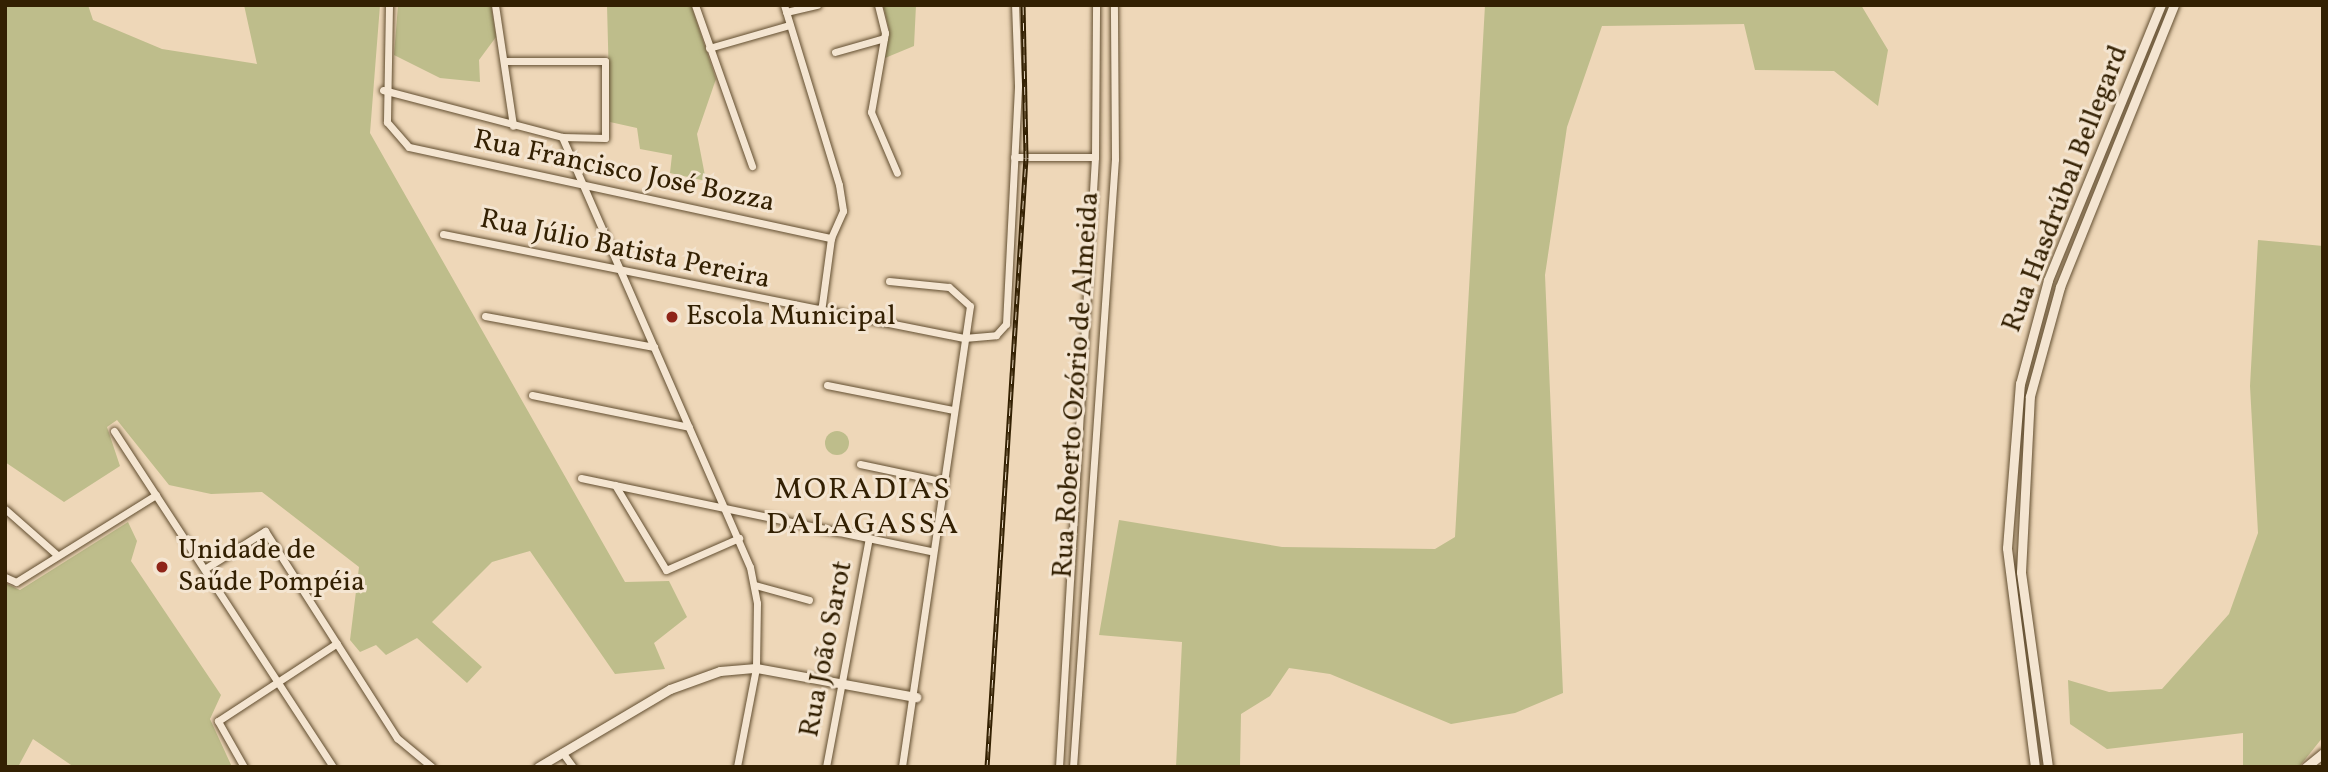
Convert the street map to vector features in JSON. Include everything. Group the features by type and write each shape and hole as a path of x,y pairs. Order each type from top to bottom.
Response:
{"street":[{"path":"389,5 383,90 562,137 605,138 605,61 507,61"},
{"path":"495,5 507,61 513,126"},
{"path":"695,5 752,166"},
{"path":"817,5 785,9 839,185 843,211 831,238 821,312"},
{"path":"878,5 884,38 871,112 897,173"},
{"path":"964,338 981,341 1006,324 1014,157 1015,5"},
{"path":"1059,767 1095,157 1096,5"},
{"name":"Rua Roberto Ozório de Almeida","path":"1073,767 1115,159 1114,5"},
{"name":"Rua Hasdrúbal Bellegard","path":"2035,767 2007,548 2020,384 2048,280 2161,5"},
{"name":"Rua Hasdrúbal Bellegard","path":"2048,767 2021,572 2031,396 2060,288 2174,5"},
{"path":"709,48 790,25"},
{"path":"835,52 884,38"},
{"name":"Rua Francisco José Bozza","path":"383,90 387,122 409,147 831,238"},
{"path":"562,137 727,508 755,585 756,668 737,767"},
{"path":"1014,157 1095,157"},
{"name":"Rua Júlio Batista Pereira","path":"443,234 821,312 964,338"},
{"path":"889,281 949,287 963,295 970,306 931,551 916,697 902,767"},
{"path":"485,316 654,348"},
{"path":"827,385 953,410"},
{"path":"532,395 689,427"},
{"path":"114,431 206,568 333,767"},
{"path":"860,464 941,481"},
{"path":"580,478 931,551"},
{"path":"615,485 666,570 738,538"},
{"path":"1076,489 1090,491"},
{"path":"5,577 16,582 156,495"},
{"path":"5,509 57,555"},
{"path":"206,568 265,531 397,738 432,767"},
{"path":"1073,533 1087,534"},
{"name":"Rua João Sarot","path":"826,767 844,684 869,538"},
{"path":"755,585 809,600"},
{"path":"244,767 218,721 337,643"},
{"path":"538,767 693,678 756,668 916,697"},
{"path":"1059,744 1073,744"},
{"path":"562,752 573,767"},
{"path":"2306,767 2323,753"}],"shaded area":[{"path":"5,5 88,5 93,20 162,49 257,64 244,5 380,5 370,133 625,582 669,581 687,617 654,643 665,669 615,674 530,551 492,562 432,622 482,667 467,683 417,638 386,655 376,645 360,652 350,640 359,567 262,492 211,494 169,485 117,420 107,427 120,466 64,502 5,462"},
{"path":"398,5 491,5 496,37 479,60 480,82 440,78 394,55"},
{"path":"607,5 691,5 716,79 697,134 706,181 670,173 672,155 640,149 637,128 610,122"},
{"path":"883,5 916,5 914,46 885,58 889,29"},
{"path":"1485,5 1861,5 1888,50 1878,106 1834,71 1755,70 1744,24 1602,26 1567,127 1545,275 1563,693 1515,713 1451,724 1330,674 1289,668 1270,696 1241,714 1240,767 1176,767 1182,642 1099,635 1119,520 1282,547 1435,549 1455,537"},
{"path":"2258,240 2323,246 2323,737 2299,767 2243,767 2243,733 2107,749 2070,724 2068,680 2109,692 2162,689 2229,614 2258,533 2250,386"},
{"path":"837,431 846,434 849,443 846,452 837,455 828,452 825,443 828,434"},
{"path":"128,522 137,541 131,561 221,695 210,719 232,767 74,767 33,739 18,767 5,767 5,583 20,590"}],"railway":[{"path":"987,767 1026,158 1023,5"}],"place":[{"name":"Escola Municipal","path":"672,317"},
{"name":"Unidade de Saúde Pompéia","path":"162,567"}],"district":[{"name":"MORADIAS DALAGASSA","path":"863,507"}]}
